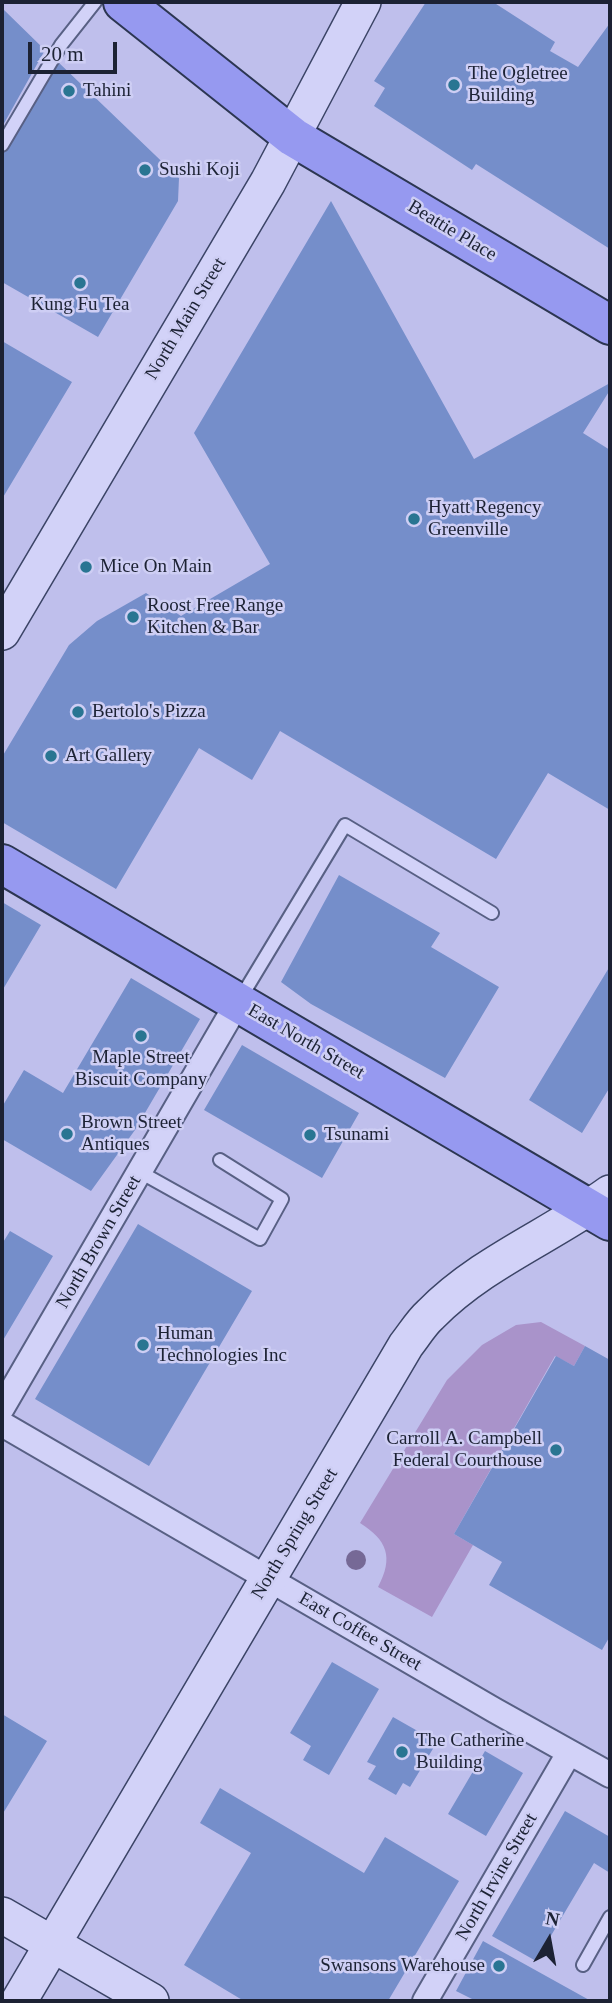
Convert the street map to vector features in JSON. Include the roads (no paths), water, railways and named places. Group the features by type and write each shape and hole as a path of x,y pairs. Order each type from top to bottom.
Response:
{"main road":[{"name":"Beattie Place","path":"123,2 293,137 610,325"},
{"name":"East North Street","path":"2,864 603,1208"}],"street":[{"name":"North Main Street","path":"2,632 293,137 332,57 363,2"},
{"name":"North Brown Street","path":"2,1408 239,1002"},
{"name":"North Spring Street","path":"19,2001 407,1345 428,1316 464,1284 502,1258 603,1208"},
{"name":"East Coffee Street","path":"2,1424 610,1775"},
{"name":"North Irvine Street","path":"425,2001 569,1753"},
{"path":"2,1915 151,2001"}],"lane":[{"path":"2,145 61,45 95,2"},
{"path":"239,1002 345,825 492,913"},
{"path":"139,1172 260,1239 282,1199 220,1160"},
{"path":"583,1965 610,1917"}],"place":[{"name":"The Ogletree Building","path":"454,85"},
{"name":"Tahini","path":"69,91"},
{"name":"Sushi Koji","path":"145,170"},
{"name":"Kung Fu Tea","path":"80,283"},
{"name":"Hyatt Regency Greenville","path":"414,519"},
{"name":"Mice On Main","path":"86,567"},
{"name":"Roost Free Range Kitchen & Bar","path":"133,617"},
{"name":"Bertolo's Pizza","path":"78,712"},
{"name":"Art Gallery","path":"51,756"},
{"name":"Maple Street Biscuit Company","path":"141,1036"},
{"name":"Brown Street Antiques","path":"67,1134"},
{"name":"Tsunami","path":"310,1135"},
{"name":"Human Technologies Inc","path":"143,1345"},
{"name":"Carroll A. Campbell Federal Courthouse","path":"556,1450"},
{"name":"The Catherine Building","path":"402,1752"},
{"name":"Swansons Warehouse","path":"499,1966"}]}
